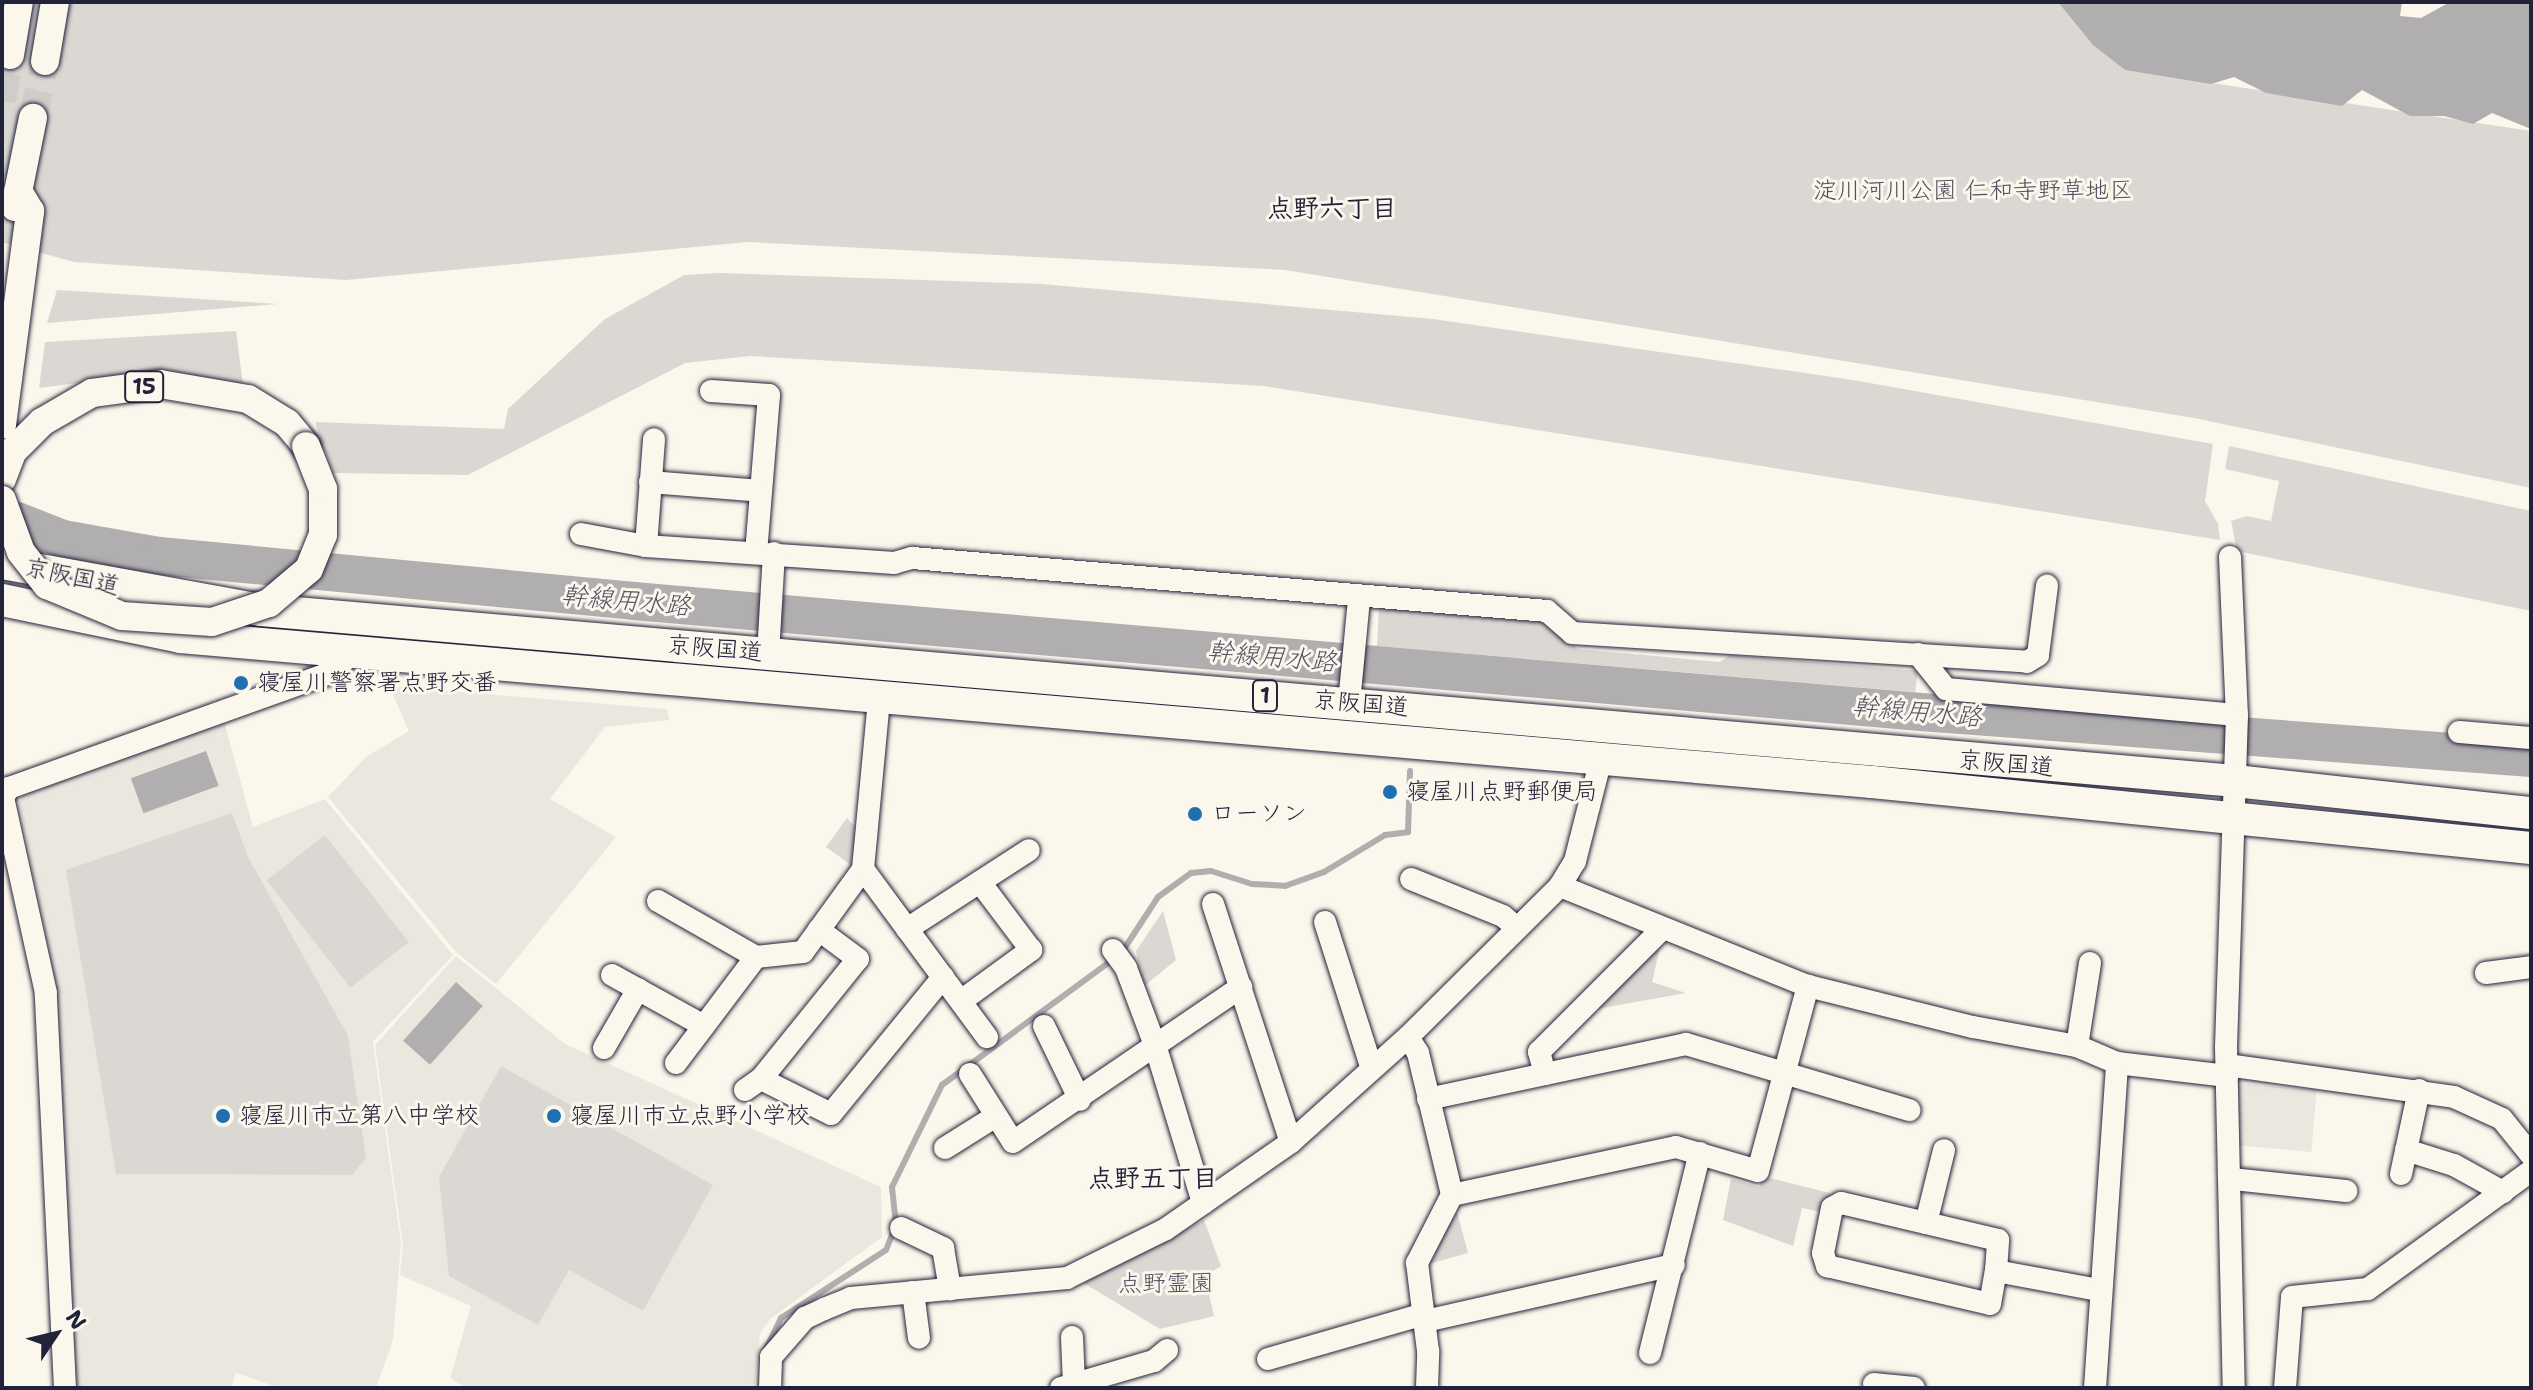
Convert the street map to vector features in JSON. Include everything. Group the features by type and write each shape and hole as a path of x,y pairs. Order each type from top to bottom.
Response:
{"highway":[{"name":"京阪国道","path":"2,563 261,610 769,640 2236,767 2531,813"},
{"name":"京阪国道","path":"2,600 180,637 1601,759 2531,848"}],"main road":[{"path":"10,55 19,2"},
{"path":"45,61 55,2"},
{"path":"2,278 33,118"},
{"path":"2,425 30,211 18,191"},
{"name":"15","path":"2,479 13,451 42,422 92,393 160,384 248,399 287,423 306,446 323,489 323,535 309,569 269,603 212,622 122,616 47,585 21,552 2,500"}],"street":[{"path":"711,391 769,395 761,491 765,553 772,594 769,640"},
{"path":"646,546 654,439"},
{"path":"650,482 761,491"},
{"path":"581,534 646,546 894,563 912,558 1359,599 1547,611 1572,633 2027,662 2038,655 2047,586"},
{"path":"2230,557 2237,719 2227,1070 2233,1179 2234,1388"},
{"path":"1350,689 1359,599"},
{"path":"65,1388 46,993 3,797 9,788 328,674 353,653"},
{"path":"1918,654 1946,689 2237,719"},
{"path":"658,901 756,957 803,952 863,869 879,699"},
{"path":"2459,732 2531,738"},
{"path":"770,1388 771,1357 805,1318 851,1298 1067,1278 1166,1229 1291,1142 1408,1037 1560,886 1575,861 1601,759"},
{"path":"907,929 1029,850"},
{"path":"863,869 987,1037"},
{"path":"1411,879 1503,916 1517,928"},
{"path":"961,1001 1031,950 980,882"},
{"path":"1560,886 1808,986 1973,1027 2077,1046 2117,1063 2227,1070 2419,1090 2454,1097 2502,1119 2531,1155"},
{"path":"1213,904 1291,1142"},
{"path":"1325,922 1372,1069"},
{"path":"1545,1074 1539,1052 1663,928"},
{"path":"819,930 858,959 753,1084 831,1114 943,977"},
{"path":"1113,950 1126,968 1156,1048 1203,1203"},
{"path":"676,1063 756,957"},
{"path":"2077,1046 2090,963"},
{"path":"2486,973 2531,967"},
{"path":"612,975 704,1026"},
{"path":"1452,1195 1676,1147 1758,1171 1808,986"},
{"path":"970,1074 1013,1142 1080,1100 1241,987"},
{"path":"604,1048 638,989"},
{"path":"1044,1026 1080,1100"},
{"path":"1408,1037 1418,1053 1452,1195 1417,1263 1424,1318 1427,1388"},
{"path":"1428,1099 1686,1044 1909,1110"},
{"path":"2095,1388 2099,1290 2117,1063"},
{"path":"2401,1174 2419,1090"},
{"path":"945,1148 996,1116"},
{"path":"1926,1223 1944,1150"},
{"path":"2406,1150 2454,1165 2503,1192"},
{"path":"1650,1353 1700,1153"},
{"path":"2285,1388 2292,1297 2368,1289 2531,1171"},
{"path":"2233,1179 2346,1191"},
{"path":"1841,1203 1998,1240 1996,1271 1990,1304 1827,1266 1823,1253 1832,1208 1841,1203"},
{"path":"901,1228 943,1248 950,1289"},
{"path":"1268,1359 1424,1318 1674,1265"},
{"path":"1996,1271 2099,1290"},
{"path":"913,1292 919,1338"},
{"path":"1072,1337 1068,1386 1154,1361 1167,1350"},
{"path":"1874,1384 1914,1388"}],"shaded area":[{"path":"2058,2 2402,2 2400,16 2421,18 2450,2 2531,2 2531,129 2492,113 2473,124 2444,116 2410,116 2362,90 2342,106 2266,93 2234,77 2211,84 2125,70 2093,45"},
{"path":"389,686 667,709 669,720 605,727 550,799 616,837 496,984 457,953 328,797 366,757 409,731"},
{"name":"寝屋川市立第八中学校","path":"223,718 253,827 325,799 453,955 373,1042 401,1244 393,1340 376,1388 280,1388 236,1373 232,1386 75,1388 57,992 19,802 26,789"},
{"path":"206,751 219,786 143,813 131,778"},
{"name":"寝屋川市立点野小学校","path":"456,956 565,1044 881,1187 882,1237 770,1319 760,1334 754,1388 467,1388 450,1378 471,1306 400,1275 403,1246 375,1045"},
{"path":"456,982 483,1006 430,1065 403,1041"},
{"path":"2235,1083 2317,1090 2311,1152 2230,1145"}],"green space":[{"name":"淀川河川公園 仁和寺野草地区","path":"2,2 2058,2 2126,70 2531,131 2531,488 2194,418 1285,270 748,242 346,280 74,262 2,242"},
{"path":"721,273 1042,284 1433,319 1853,380 2213,444 2205,501 2218,524 2220,540 1264,386 750,356 685,363 468,475 333,473 315,422 504,429 508,409 605,319 684,275"},
{"path":"57,290 278,304 47,323"},
{"path":"236,331 243,385 167,372 39,388 45,342"},
{"path":"2229,446 2531,511 2531,611 2237,551 2231,521 2247,516 2271,521 2279,481 2225,469"},
{"path":"1379,607 1550,622 1578,649 1720,662 1730,655 1918,671 1915,692 1377,646"},
{"path":"232,813 248,857 348,1036 366,1158 352,1175 116,1174 66,870"},
{"path":"847,818 857,829 851,865 826,847"},
{"path":"325,835 409,942 350,988 267,881"},
{"path":"1163,911 1176,960 1143,987 1136,951"},
{"path":"1660,947 1652,982 1686,993 1591,1010"},
{"path":"501,1066 713,1185 643,1311 569,1270 538,1325 449,1276 439,1177"},
{"path":"1762,1176 1830,1193 1826,1213 1802,1208 1793,1246 1723,1220 1731,1179 1759,1187"},
{"path":"1457,1212 1468,1253 1422,1266"},
{"name":"点野霊園","path":"1204,1220 1221,1266 1205,1276 1214,1316 1160,1329 1082,1282"}],"waterway":[{"name":"幹線用水路","path":"17,521 63,539 159,556 634,601 1921,712 2531,758"},
{"path":"1318,674 1328,657"},
{"path":"1413,665 1413,682"},
{"path":"1122,952 1158,897 1191,873 1211,871 1252,884 1285,886 1324,872 1385,835 1408,832 1410,771"},
{"path":"764,1353 781,1318 886,1250 896,1225 892,1187 942,1085 1112,960"}],"tunnel":[{"path":"2,101 10,55"},
{"path":"33,118 45,61"}],"place":[{"name":"寝屋川警察署点野交番","path":"241,683"},
{"name":"寝屋川点野郵便局","path":"1390,792"},
{"name":"ローソン","path":"1195,814"},
{"name":"寝屋川市立第八中学校","path":"223,1116"},
{"name":"寝屋川市立点野小学校","path":"554,1116"}],"district":[{"name":"点野六丁目","path":"1332,208"},
{"name":"点野五丁目","path":"1153,1178"}]}
